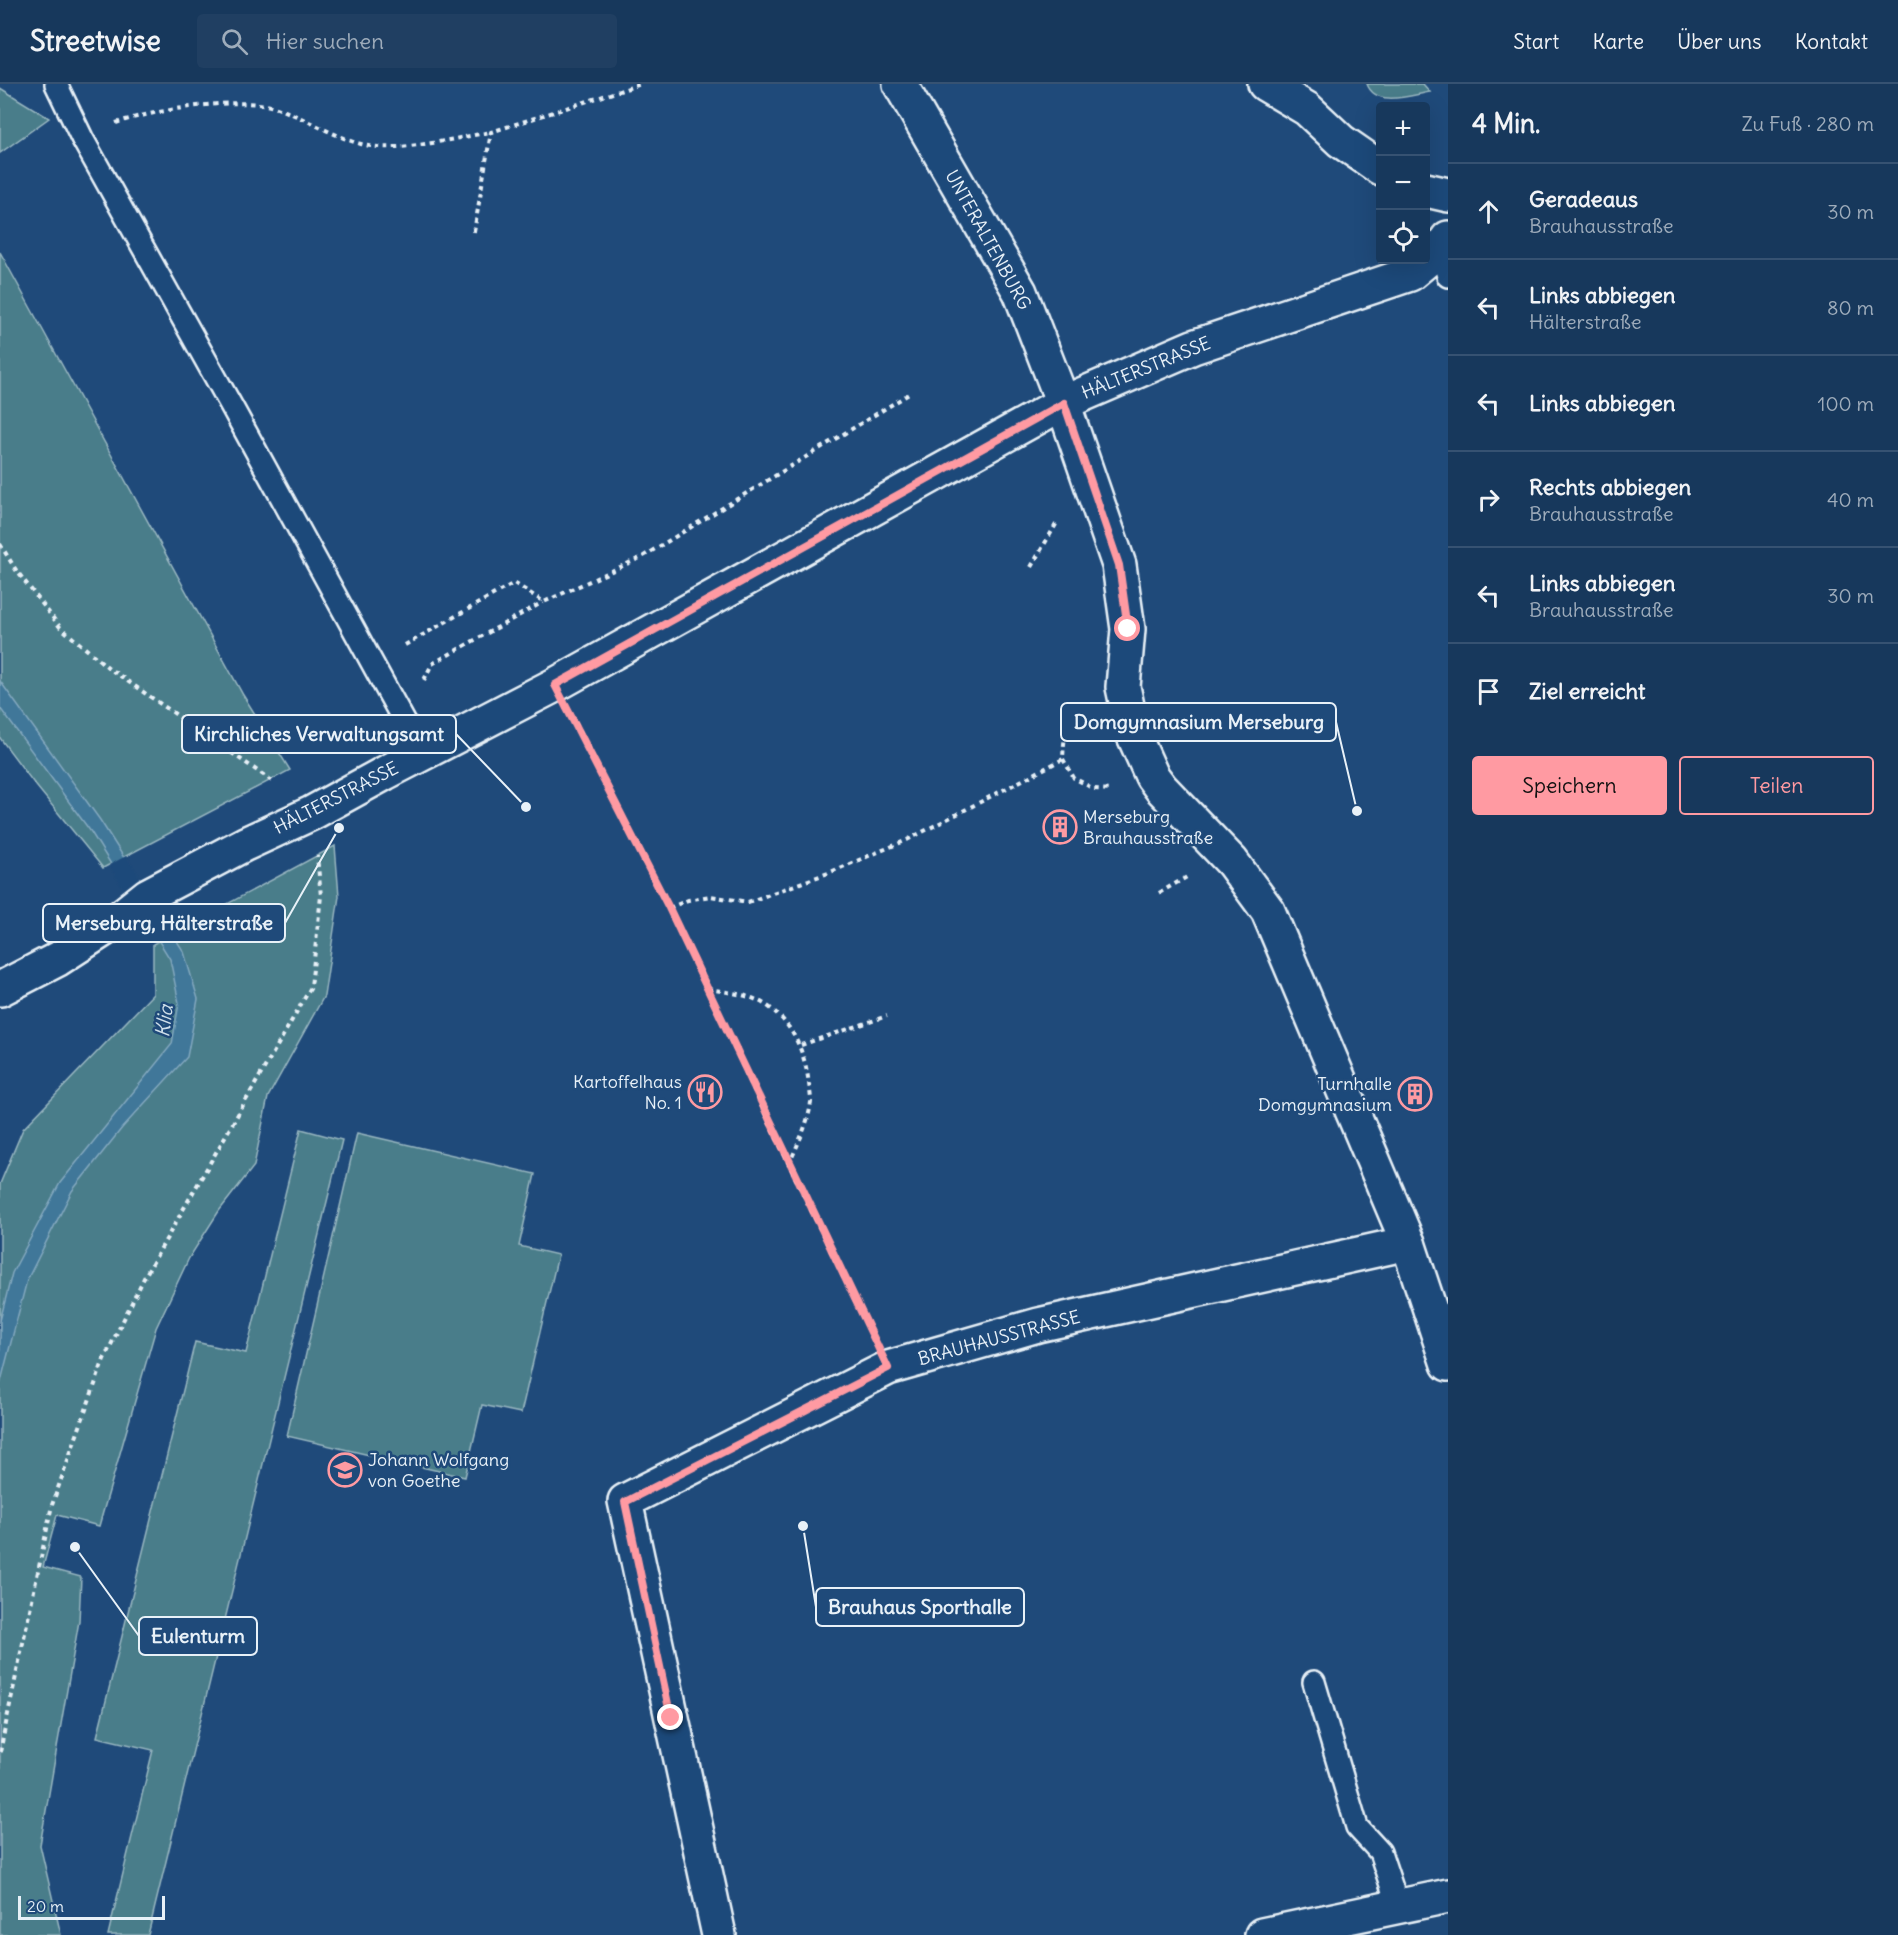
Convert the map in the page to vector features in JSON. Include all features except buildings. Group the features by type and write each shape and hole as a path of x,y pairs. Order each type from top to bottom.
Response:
{"street":[{"name":"UNTERALTENBURG","path":"900,84 1020,292 1064,403"},
{"path":"1265,84 1307,109 1341,141 1376,165"},
{"path":"1430,191 1448,195"},
{"name":"HÄLTERSTRASSE","path":"0,989 58,959 109,926 148,895 245,844 312,813 555,685 1064,403 1193,347 1410,274 1445,254"},
{"path":"1064,403 1119,565 1128,629 1123,687 1133,734 1152,776 1161,788 1232,862 1268,911 1408,1243 1448,1364"},
{"name":"BRAUHAUSSTRASSE","path":"719,1935 625,1502 888,1368 1038,1325 1408,1243"},
{"path":"1262,1935 1448,1896"}],"lane":[{"path":"56,84 82,138 422,754"},
{"path":"1314,1682 1357,1827 1380,1852 1398,1906"}],"path":[{"path":"125,120 185,108 242,103 275,107 362,144 399,147 491,132 641,84"},
{"path":"474,232 491,132"},
{"path":"403,721 432,664 544,602 642,557 909,394"},
{"path":"0,544 16,570 60,627 110,669 261,772 312,813 321,896 311,987 145,1276 104,1359 51,1505 0,1752"},
{"path":"373,663 514,583 544,602"},
{"path":"555,685 669,908 888,1368"},
{"path":"1123,687 1075,713 1064,735 1063,759 1074,778 1094,789 1116,790 1152,776"},
{"path":"669,908 688,900 710,896 748,902 828,873 907,840 1063,759"},
{"path":"708,989 737,994 765,1004 784,1021 801,1045 811,1102 802,1134 789,1164"},
{"path":"801,1045 887,1016"}],"green space":[{"path":"1367,84 1423,84 1430,92 1386,98 1378,96"},
{"path":"0,88 49,118 0,153"},
{"path":"0,252 243,695 290,770 103,868 0,738"},
{"path":"335,846 339,896 324,996 268,1097 254,1166 219,1211 189,1258 156,1328 99,1526 57,1515 43,1567 81,1577 79,1621 40,1845 61,1935 0,1935 0,1184 23,1129 153,994 153,944"},
{"path":"301,1129 342,1140 148,1935 108,1935 153,1750 97,1737 195,1342 246,1353"},
{"path":"357,1133 535,1174 519,1246 558,1255 521,1413 482,1405 465,1477 287,1436"}],"water":[{"path":"0,681 100,820 184,952 198,999 187,1057 122,1128 72,1191 27,1280 0,1385 0,1321 12,1273 60,1183 172,1044 179,1003 170,959 91,832 0,708"}],"pier":[{"path":"126,856 175,932 156,942 109,865"}],"place":[{"name":"Kirchliches Verwaltungsamt","path":"526,807"},
{"name":"Domgymnasium Merseburg","path":"1357,811"},
{"name":"Merseburg Brauhausstraße","path":"1060,827"},
{"name":"Merseburg, Hälterstraße","path":"339,828"},
{"name":"Kartoffelhaus No. 1","path":"705,1092"},
{"name":"Turnhalle Domgymnasium","path":"1415,1094"},
{"name":"Johann Wolfgang von Goethe","path":"345,1470"},
{"name":"Brauhaus Sporthalle","path":"803,1526"},
{"name":"Eulenturm","path":"75,1547"}],"route":[{"path":"671,1718 625,1502 888,1368 669,908 555,685 1064,403 1119,565 1128,629"}],"water label":[{"name":"Klia","path":"164,1021"}]}
